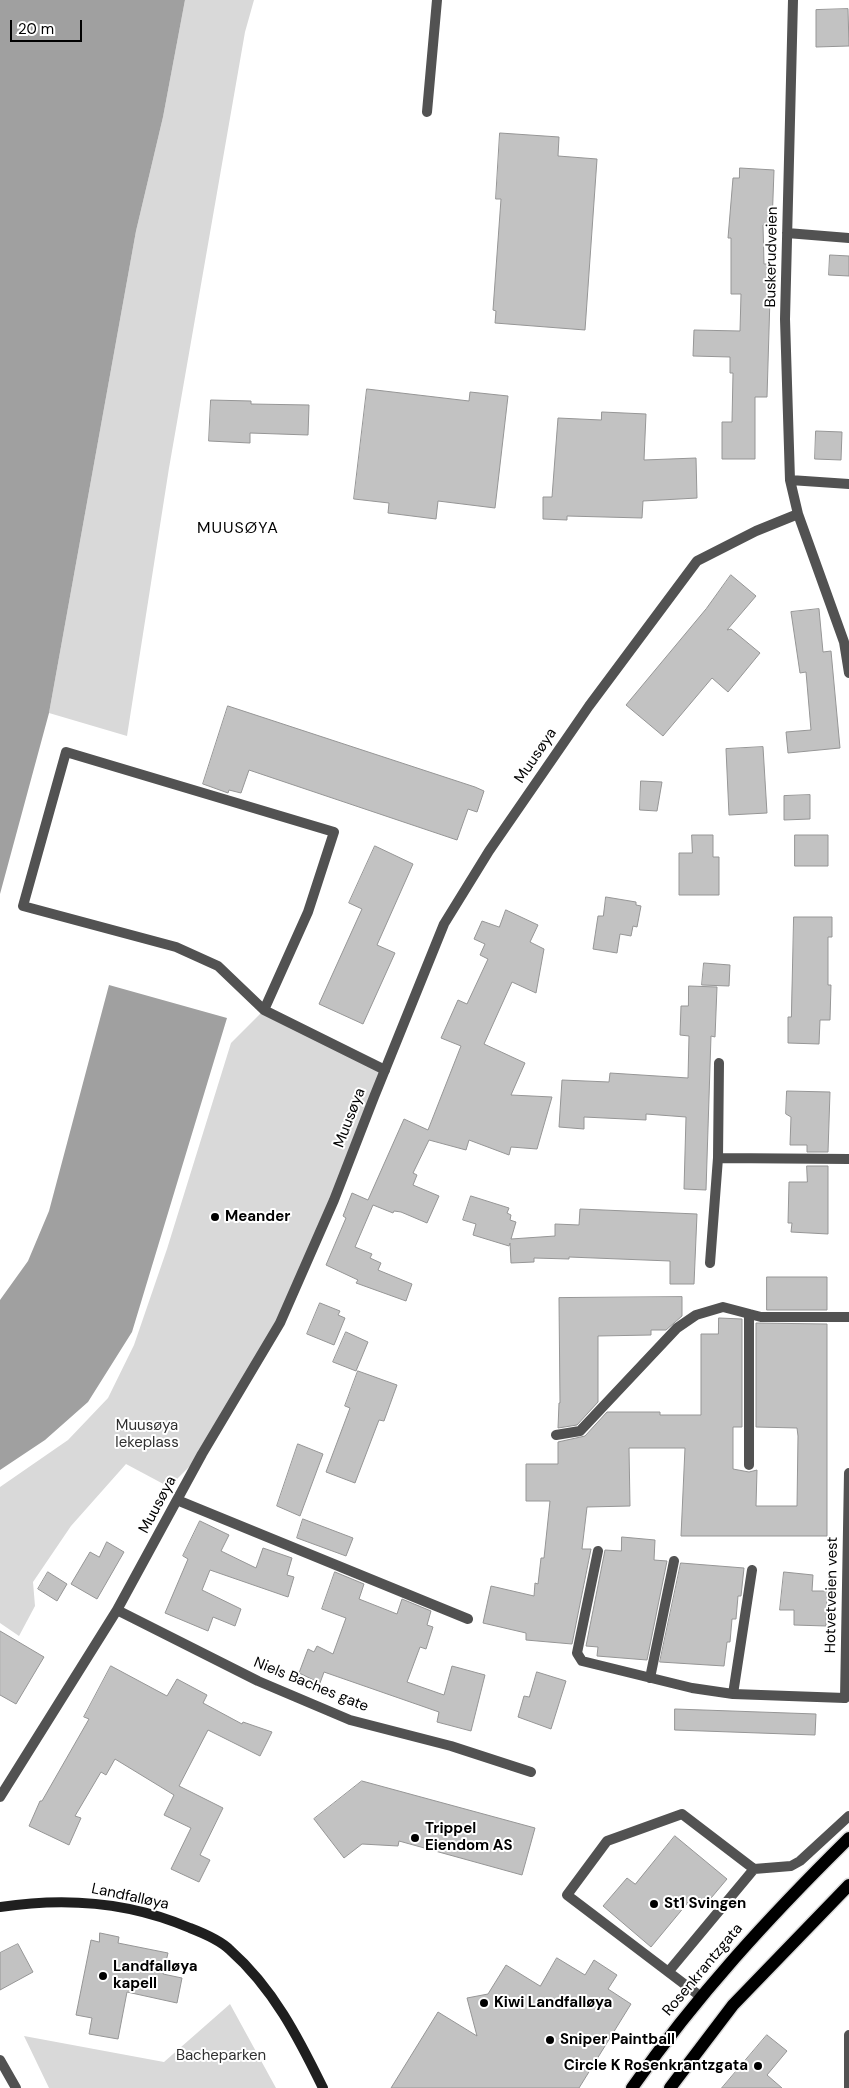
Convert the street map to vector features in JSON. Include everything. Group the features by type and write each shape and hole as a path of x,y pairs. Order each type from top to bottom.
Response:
{"main road":[{"name":"Rosenkrantzgata","path":"632,2088 700,1996 755,1933 849,1838"},
{"path":"670,2088 733,2005 849,1886"},
{"name":"Landfalløya","path":"0,1907 26,1903 65,1902 116,1906 177,1922 208,1936 229,1948 256,1976 276,2001 322,2088"}],"street":[{"path":"428,112 437,0"},
{"name":"Buskerudveien","path":"793,0 786,358 790,480 798,514"},
{"path":"787,233 849,238"},
{"path":"790,480 849,484"},
{"path":"798,514 844,642 849,673"},
{"name":"Muusøya","path":"0,1798 117,1610 202,1454 280,1323 334,1200 444,924 489,851 589,706 697,561 756,531 798,514"},
{"path":"264,1010 308,912 334,832 66,752 23,906 176,947 218,966 264,1010 385,1070"},
{"path":"710,1263 718,1158 719,1063"},
{"path":"718,1158 849,1160"},
{"path":"556,1435 580,1431 677,1328 696,1315 723,1307 761,1317 849,1317"},
{"path":"749,1314 749,1465"},
{"name":"Hotvetveien vest","path":"733,1694 845,1698 849,1473"},
{"path":"177,1500 468,1620"},
{"path":"598,1551 578,1653 582,1662 692,1688 733,1694 752,1570"},
{"path":"650,1678 674,1561"},
{"name":"Niels Baches gate","path":"117,1610 258,1681 350,1720 451,1746 530,1772"},
{"path":"700,1996 567,1895 606,1841 682,1814 754,1870 776,1869 795,1863 849,1816"},
{"path":"669,1971 754,1870"},
{"path":"849,2035 849,2088"},
{"path":"0,2060 16,2088"}],"green space":[{"path":"185,0 254,0 245,32 169,468 127,736 49,713 136,231 163,117"},
{"name":"Muusøya lekeplass","path":"264,1010 385,1070 280,1323 202,1454 169,1487 126,1464 71,1526 33,1582 35,1606 19,1636 0,1623 0,1487 68,1440 108,1398 134,1345 167,1249 231,1043"},
{"name":"Bacheparken","path":"230,2004 276,2088 49,2088 24,2036 164,2062"}],"shaded area":[{"path":"0,0 185,0 163,117 136,231 49,713 0,894"},
{"path":"109,985 227,1018 132,1332 88,1402 45,1440 0,1470 0,1300 28,1261 49,1211"}],"building":[{"path":"848,9 849,46 816,47 816,10"},
{"path":"500,133 559,137 558,156 597,159 585,330 495,323 496,311 493,310 501,199 496,199"},
{"path":"740,168 774,170 772,225 763,225 764,264 771,264 767,397 755,397 755,459 722,459 722,422 732,422 733,373 730,373 730,357 693,356 694,330 740,331 741,294 731,294 731,238 728,238 733,178 739,178"},
{"path":"830,255 849,256 849,276 829,275"},
{"path":"367,389 469,401 470,392 508,396 495,508 438,501 436,519 388,513 389,503 354,499"},
{"path":"211,400 251,401 251,404 309,405 308,435 250,433 250,443 209,441"},
{"path":"602,412 646,414 644,460 696,458 697,498 643,501 642,518 567,516 567,520 543,519 543,497 552,497 558,418 601,420"},
{"path":"816,431 842,432 841,460 815,459"},
{"path":"731,575 756,596 727,630 731,629 760,653 728,692 712,678 663,736 626,705 706,609"},
{"path":"819,609 823,652 831,651 840,748 788,753 786,732 811,730 806,672 800,673 791,612"},
{"path":"228,706 475,787 484,791 477,812 468,809 457,840 249,770 241,793 229,790 228,793 203,784"},
{"path":"763,747 767,813 729,815 726,749"},
{"path":"641,781 662,782 657,811 640,810"},
{"path":"810,795 810,819 784,820 784,796"},
{"path":"692,835 713,835 713,857 719,857 719,895 679,895 679,853 692,853"},
{"path":"795,835 828,835 828,866 795,866"},
{"path":"375,846 413,864 377,945 395,953 363,1024 319,1004 362,909 349,903"},
{"path":"606,897 636,902 636,905 641,906 637,927 633,926 631,936 620,934 617,953 593,949 598,916 603,916"},
{"path":"506,910 538,925 530,942 544,949 536,993 512,982 484,1044 525,1063 511,1095 552,1097 537,1149 511,1147 509,1155 469,1140 466,1150 429,1140 413,1173 417,1175 413,1185 439,1196 427,1223 401,1212 394,1211 393,1213 373,1205 355,1247 372,1254 370,1258 381,1263 378,1270 412,1284 406,1301 356,1283 358,1280 326,1265 346,1218 343,1216 352,1193 368,1200 404,1119 428,1130 461,1046 441,1038 458,1000 467,1004 488,959 480,955 485,944 474,939 482,921 499,927"},
{"path":"794,917 832,917 832,937 828,937 828,985 831,985 830,1020 820,1020 819,1044 788,1043 788,1017 791,1017"},
{"path":"704,963 730,965 729,986 702,985"},
{"path":"689,986 717,987 715,1037 711,1036 706,1190 684,1189 686,1117 646,1114 646,1120 584,1117 584,1129 559,1127 562,1080 609,1082 610,1073 688,1078 689,1036 680,1035 681,1006 688,1006"},
{"path":"787,1091 830,1092 828,1152 807,1152 807,1145 790,1145 791,1117 786,1114"},
{"path":"807,1166 828,1166 828,1234 791,1232 792,1223 788,1223 789,1182 807,1182"},
{"path":"471,1196 509,1208 507,1213 511,1215 510,1220 516,1222 511,1239 555,1236 555,1224 579,1225 580,1209 697,1214 694,1284 670,1284 670,1261 569,1257 569,1259 534,1258 534,1262 511,1263 510,1243 509,1246 473,1235 476,1224 463,1220"},
{"path":"767,1277 827,1277 827,1310 767,1310"},
{"path":"682,1297 682,1316 666,1330 651,1330 651,1335 598,1336 598,1402 577,1425 558,1428 560,1403 559,1298"},
{"path":"320,1303 340,1311 338,1315 345,1318 334,1345 307,1334"},
{"path":"719,1318 742,1319 742,1427 733,1427 733,1469 749,1472 757,1470 756,1506 797,1506 798,1436 797,1428 756,1427 756,1323 827,1324 827,1536 681,1536 685,1448 629,1448 630,1506 587,1507 582,1549 591,1549 572,1644 526,1640 526,1633 483,1623 491,1586 534,1596 535,1583 538,1584 541,1558 544,1558 550,1501 526,1501 526,1464 558,1464 558,1442 585,1436 607,1412 660,1412 660,1415 701,1415 701,1334 718,1334"},
{"path":"346,1332 368,1342 356,1371 333,1362"},
{"path":"358,1371 397,1385 384,1421 379,1420 355,1483 326,1472 350,1408 345,1406"},
{"path":"298,1444 323,1454 300,1516 277,1506"},
{"path":"303,1519 353,1538 346,1556 297,1538"},
{"path":"200,1521 229,1535 221,1551 256,1568 263,1548 292,1558 287,1575 294,1577 288,1597 210,1570 202,1590 241,1609 235,1626 213,1617 208,1631 165,1613 188,1559 183,1556"},
{"path":"622,1537 655,1540 654,1560 667,1561 647,1660 597,1656 598,1647 586,1646 605,1550 621,1551"},
{"path":"107,1542 124,1552 97,1599 71,1584 90,1552 99,1557"},
{"path":"681,1563 744,1568 741,1596 738,1596 736,1619 732,1619 730,1642 727,1642 724,1666 660,1662"},
{"path":"48,1572 67,1584 57,1601 38,1589"},
{"path":"335,1572 364,1584 359,1599 397,1614 402,1599 431,1611 427,1625 433,1627 426,1649 420,1647 407,1682 444,1695 452,1666 485,1675 471,1731 437,1722 439,1712 324,1672 320,1683 299,1673 308,1649 314,1652 317,1646 333,1654 346,1618 322,1609"},
{"path":"784,1572 813,1575 812,1591 827,1591 826,1626 794,1625 794,1610 780,1610"},
{"path":"0,1631 44,1657 16,1704 0,1695"},
{"path":"111,1666 167,1696 177,1679 207,1695 203,1703 242,1724 243,1722 272,1732 260,1756 208,1730 179,1786 223,1808 200,1855 210,1860 199,1882 171,1869 191,1828 164,1815 174,1795 115,1759 106,1775 101,1772 75,1816 81,1818 69,1845 29,1826 40,1801 42,1801 89,1719 84,1717"},
{"path":"537,1672 566,1681 551,1729 518,1717 524,1696 529,1697"},
{"path":"675,1709 816,1714 815,1735 675,1730"},
{"path":"362,1781 535,1828 522,1875 399,1841 398,1846 362,1844 344,1858 314,1819"},
{"path":"675,1836 727,1879 701,1910 690,1900 651,1947 603,1906 627,1878 635,1884"},
{"name":"Landfalløya kapell","path":"100,1933 119,1937 118,1943 168,1953 163,1974 182,1978 177,2003 127,1992 118,2039 89,2034 92,2018 76,2015 91,1940 99,1942"},
{"path":"18,1944 33,1972 0,1990 0,1953"},
{"path":"557,1958 585,1975 594,1960 617,1975 608,1989 631,2004 579,2088 391,2088 438,2012 477,2036 467,1998 488,1994 506,1965 540,1986"},
{"name":"Circle K Rosenkrantzgata","path":"767,2035 787,2051 767,2075 782,2088 722,2088"}],"place":[{"name":"Meander","path":"215,1217"},
{"name":"Trippel Eiendom AS","path":"415,1838"},
{"name":"St1 Svingen","path":"654,1904"},
{"name":"Landfalløya kapell","path":"103,1976"},
{"name":"Kiwi Landfalløya","path":"484,2003"},
{"name":"Sniper Paintball","path":"550,2040"},
{"name":"Circle K Rosenkrantzgata","path":"758,2066"}],"district":[{"name":"MUUSØYA","path":"238,529"}]}
